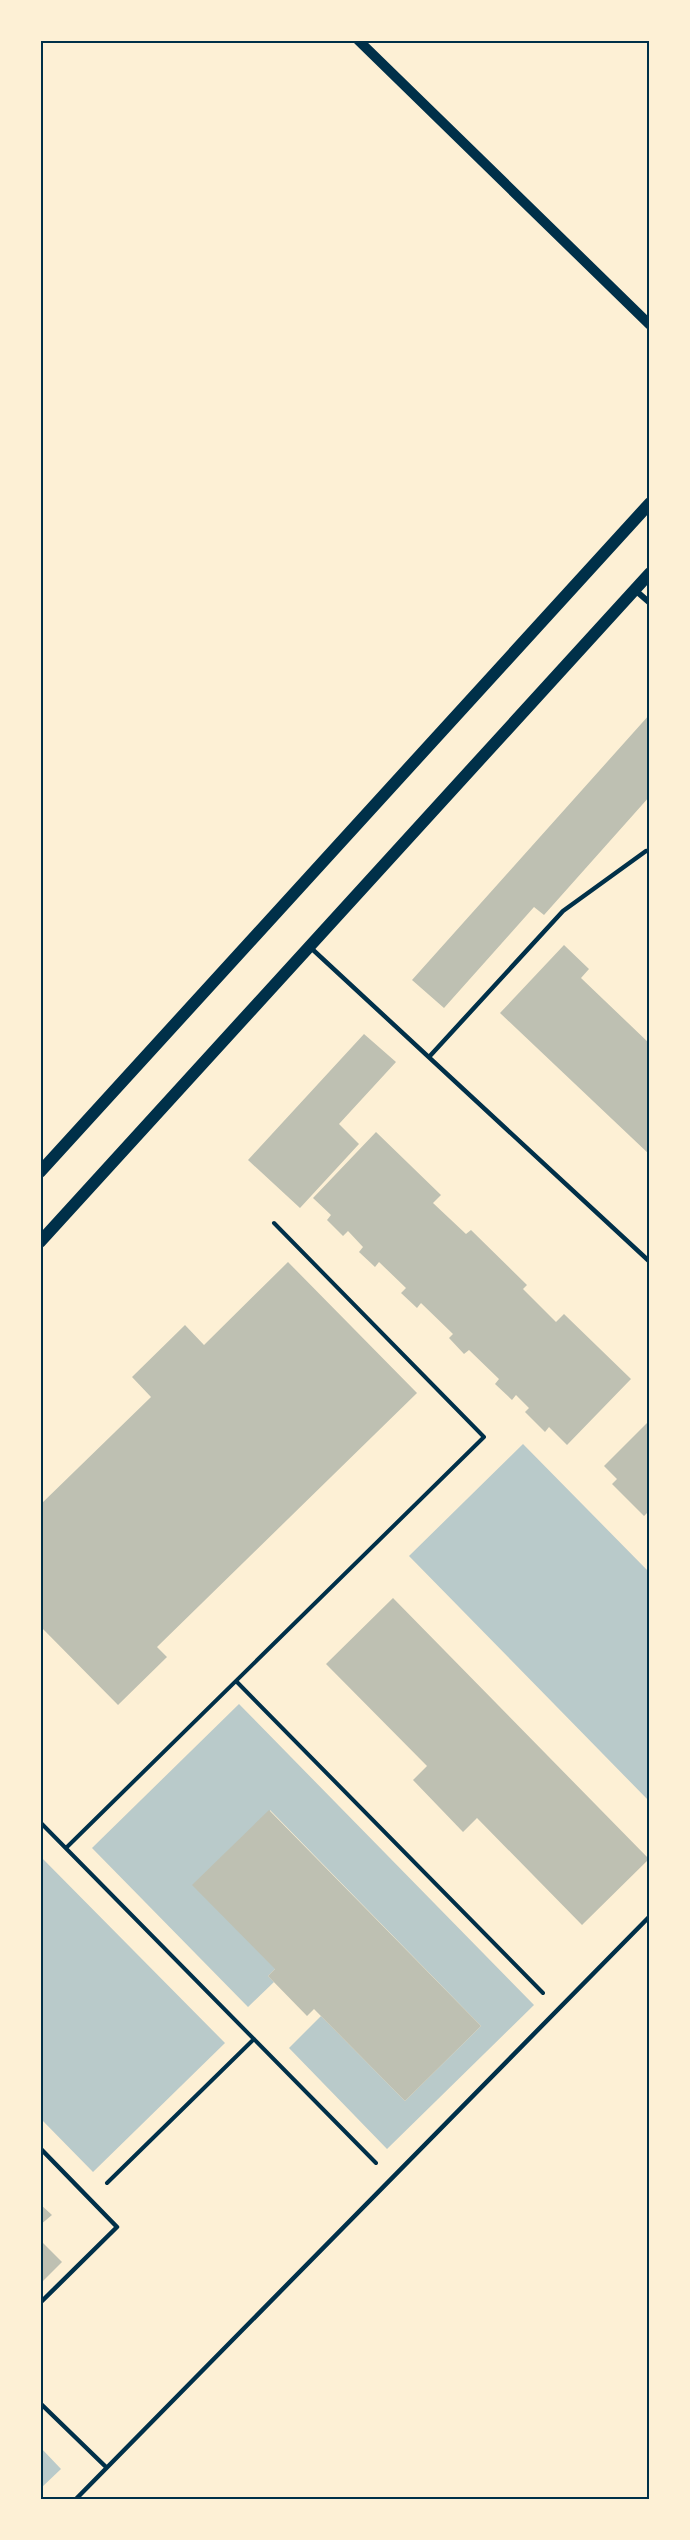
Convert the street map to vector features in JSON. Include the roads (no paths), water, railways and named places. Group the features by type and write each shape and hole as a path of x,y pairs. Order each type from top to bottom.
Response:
{"main road":[{"path":"40,1172 650,503"},
{"path":"40,1242 650,573"}],"street":[{"path":"358,40 650,325"},
{"path":"635,589 650,603"}],"lane":[{"path":"429,1057 563,911 646,851 650,851"},
{"path":"309,946 650,1262"},
{"path":"75,2499 650,1916"},
{"path":"40,2148 117,2227 40,2302"},
{"path":"40,2403 106,2467"}]}
